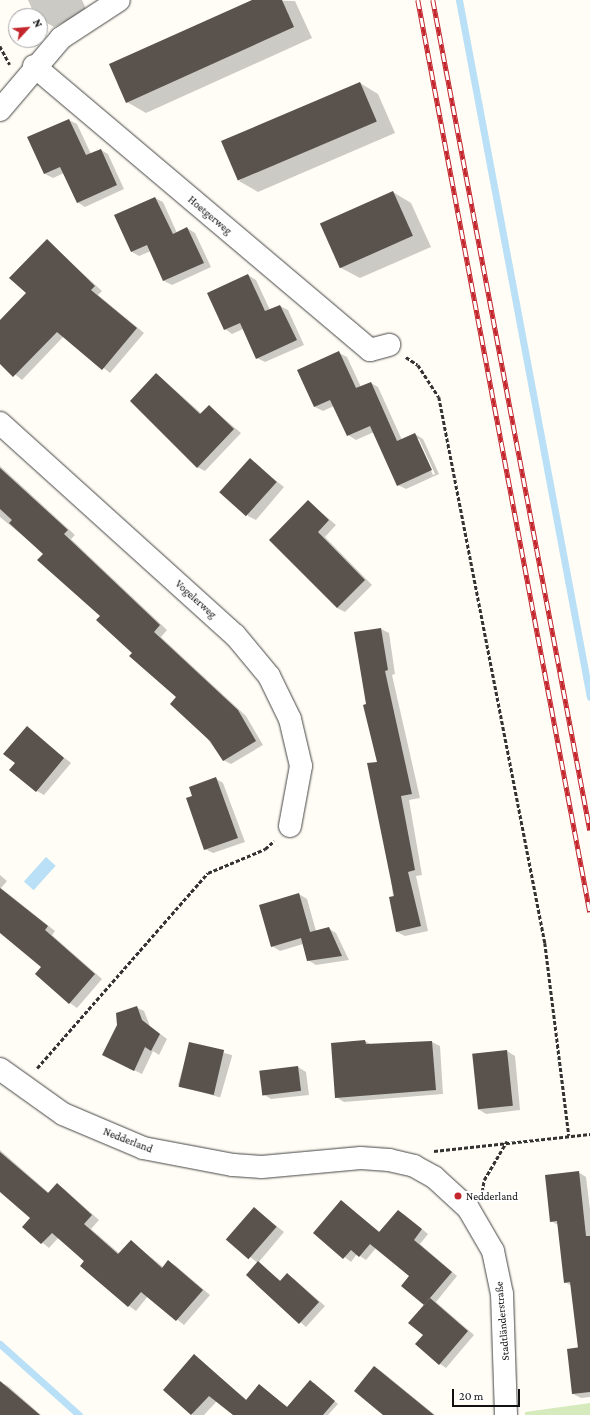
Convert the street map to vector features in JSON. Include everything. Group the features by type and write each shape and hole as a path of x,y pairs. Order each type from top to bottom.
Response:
{"street":[{"path":"0,110 34,66 61,38 119,0"},
{"name":"Hoetgerweg","path":"34,66 370,350 389,345"},
{"name":"Vogelerweg","path":"0,423 235,635 269,676 290,719 301,766 290,826"},
{"name":"Nedderland","path":"0,1069 21,1087 63,1114 143,1148 233,1165 262,1167 361,1158 414,1166"},
{"name":"Stadtländerstraße","path":"414,1166 458,1196 482,1228 493,1251 502,1294 506,1415"}],"path":[{"path":"389,345 418,365 439,397 545,943 569,1136"},
{"path":"21,1087 208,873 265,849 290,826"},
{"path":"414,1166 429,1152 507,1141 590,1134"},
{"path":"482,1228 484,1180 507,1141"}],"green space":[{"path":"590,1403 590,1415 525,1415 525,1412"}],"water":[{"path":"46,857 56,866 34,890 24,882"}],"building":[{"path":"252,0 282,0 294,27 126,103 109,64"},
{"path":"360,82 377,122 238,181 221,141"},
{"path":"69,119 86,155 101,149 117,185 77,203 60,167 44,174 27,137"},
{"path":"393,191 413,236 340,268 320,224"},
{"path":"155,197 173,234 187,227 204,263 163,281 147,245 131,252 114,215"},
{"path":"47,239 95,286 91,290 137,328 102,370 57,332 13,377 0,364 0,320 26,293 9,278"},
{"path":"248,274 265,311 280,305 297,340 256,359 240,323 224,330 207,293"},
{"path":"339,351 356,388 371,382 397,441 415,433 432,470 397,486 370,426 347,436 330,400 314,407 297,370"},
{"path":"156,373 200,414 209,405 234,429 197,468 130,401"},
{"path":"250,458 277,482 246,516 219,492"},
{"path":"0,468 68,530 64,534 160,625 154,632 238,710 256,741 223,761 210,741 170,704 176,697 129,656 132,653 96,620 100,616 37,560 43,554 9,523 12,520 0,509"},
{"path":"308,500 329,520 318,532 365,580 337,608 269,540"},
{"path":"381,628 388,670 385,671 412,794 401,796 415,870 408,872 421,926 396,932 389,897 394,896 367,763 377,762 363,705 366,704 354,632"},
{"path":"27,726 64,758 36,792 9,770 15,763 3,754"},
{"path":"216,777 238,838 204,850 186,798 192,796 189,787"},
{"path":"0,888 48,926 45,930 95,974 69,1004 35,974 41,967 0,933"},
{"path":"299,893 310,932 329,927 342,956 307,961 301,938 271,947 259,905"},
{"path":"137,1006 142,1020 160,1034 151,1051 145,1047 134,1071 102,1055 117,1025 116,1013"},
{"path":"365,1040 366,1044 432,1041 436,1090 335,1098 331,1043"},
{"path":"189,1042 224,1050 214,1095 179,1087"},
{"path":"507,1050 513,1106 478,1109 472,1054"},
{"path":"298,1066 301,1091 262,1096 259,1071"},
{"path":"0,1152 48,1193 57,1183 92,1215 84,1224 118,1254 131,1240 162,1268 168,1260 203,1290 176,1321 141,1292 128,1307 80,1266 84,1261 52,1233 41,1244 22,1227 30,1218 0,1192"},
{"path":"579,1171 586,1236 590,1236 590,1392 572,1394 567,1349 578,1347 570,1282 564,1283 557,1221 550,1222 545,1175"},
{"path":"341,1200 379,1232 398,1210 422,1229 414,1240 452,1272 424,1305 401,1286 409,1276 370,1244 359,1257 351,1250 343,1259 313,1233"},
{"path":"254,1207 277,1227 248,1259 226,1239"},
{"path":"258,1261 280,1281 287,1273 319,1302 299,1324 246,1275"},
{"path":"430,1298 468,1331 439,1365 415,1344 423,1335 408,1323"},
{"path":"194,1354 246,1400 259,1384 287,1407 310,1380 335,1401 323,1415 233,1415 209,1396 191,1415 163,1390"},
{"path":"374,1366 434,1415 383,1415 354,1391"},
{"path":"0,1381 40,1415 0,1415"}],"waterway":[{"path":"459,0 590,697"},
{"path":"0,1344 79,1415"}],"railway":[{"path":"418,0 590,912"},
{"path":"433,0 590,830"}],"place":[{"name":"Nedderland","path":"458,1196"}]}
